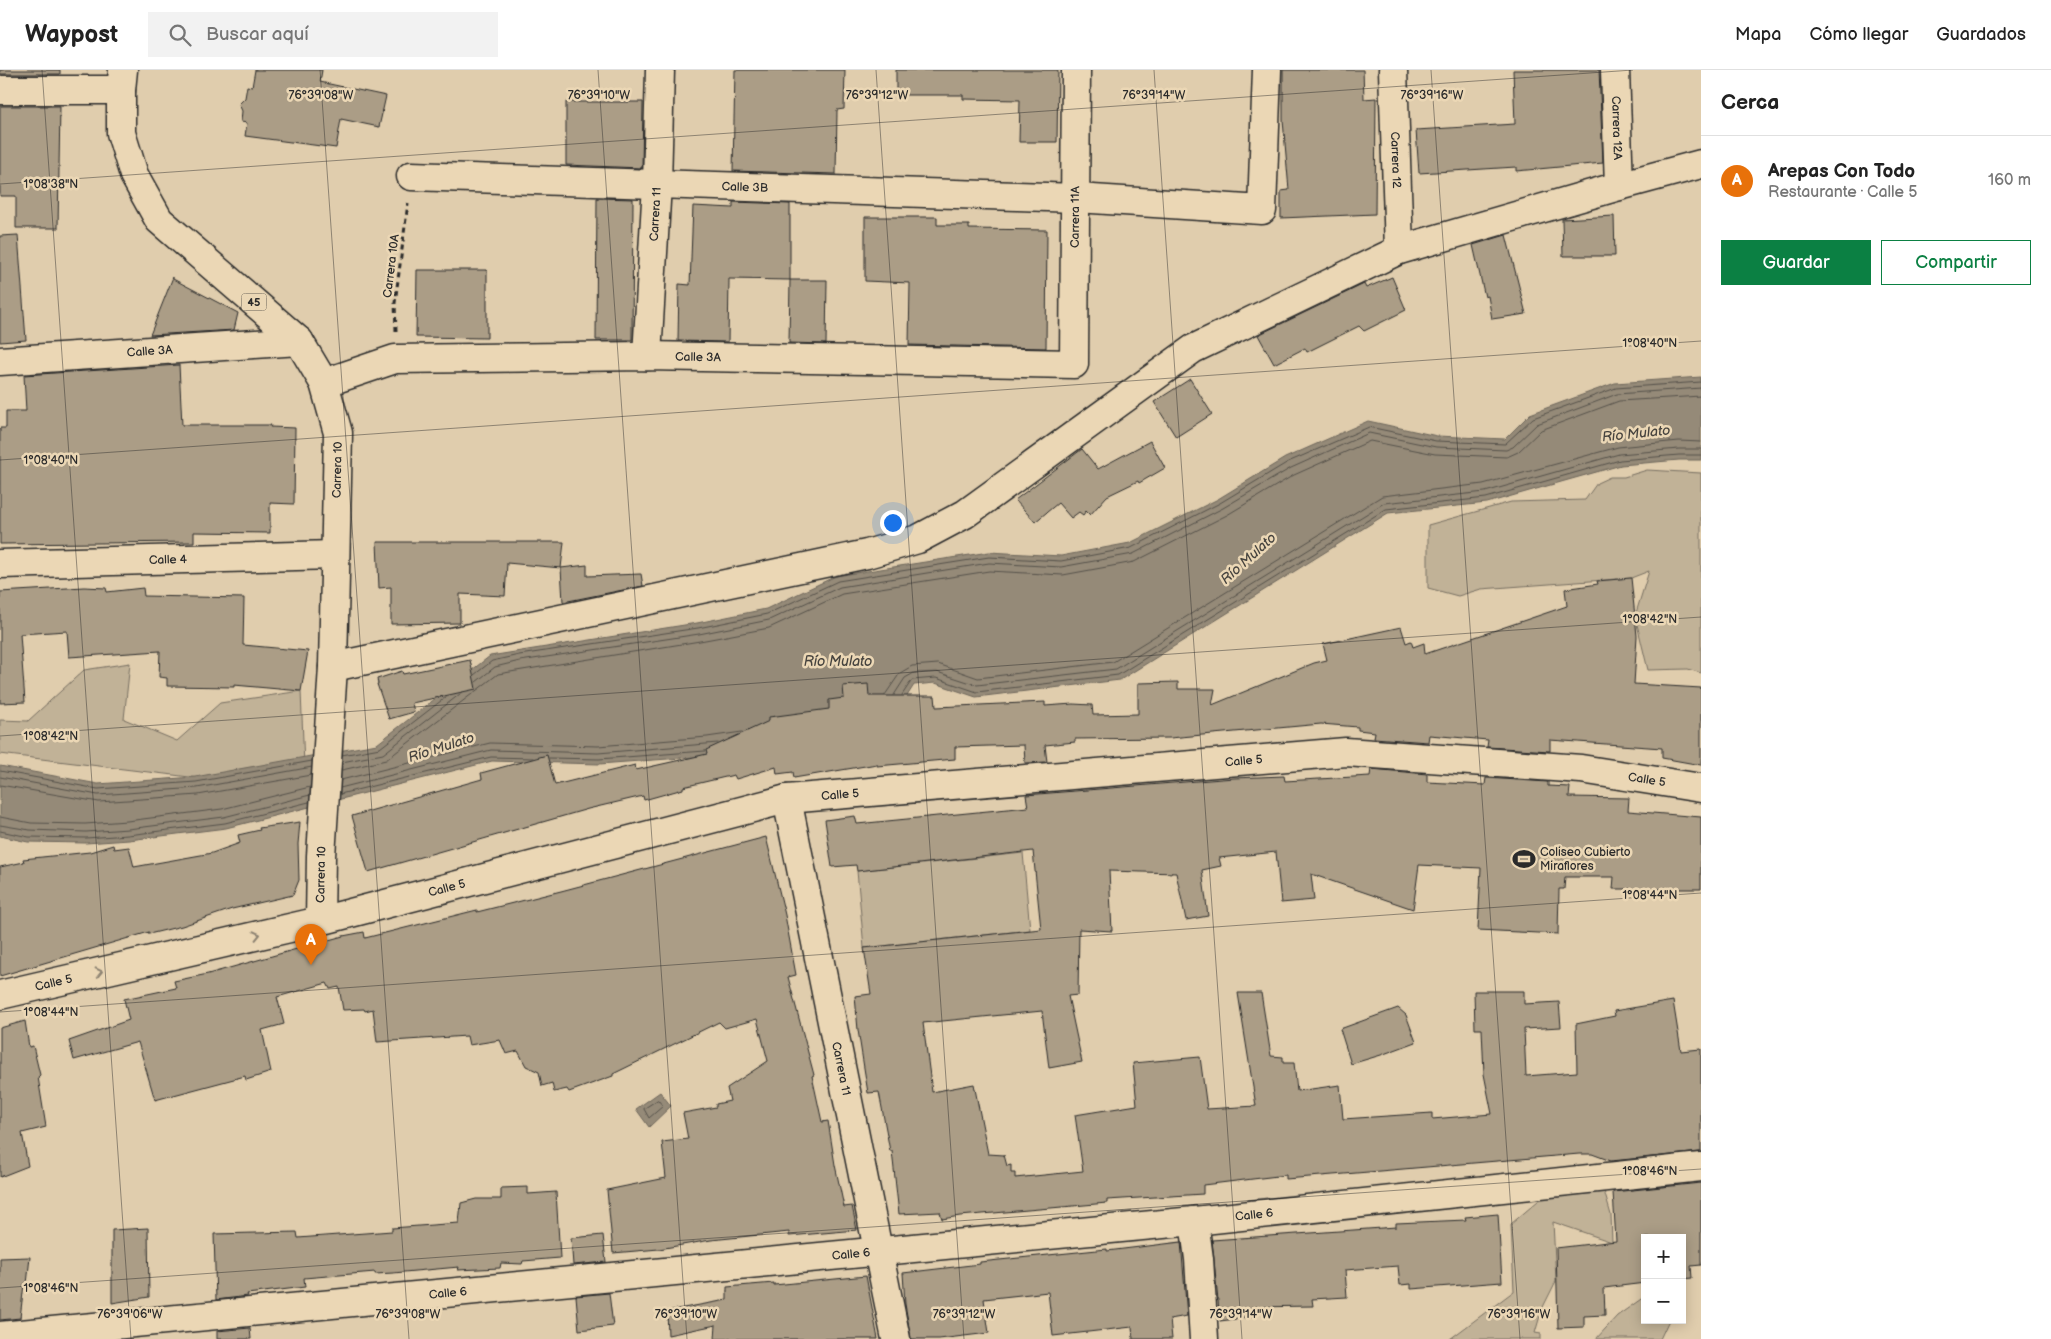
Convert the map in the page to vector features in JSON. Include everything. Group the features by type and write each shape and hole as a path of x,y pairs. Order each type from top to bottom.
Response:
{"street":[{"name":"Carrera 11","path":"647,356 657,184 660,70"},
{"name":"Carrera 11A","path":"1074,364 1076,70"},
{"name":"Calle 3B","path":"411,176 1076,198 1262,210 1267,70"},
{"name":"Carrera 12","path":"1393,70 1399,250"},
{"name":"Carrera 12A","path":"1615,70 1619,186"},
{"path":"0,90 122,80"},
{"name":"Carrera 10","path":"122,80 121,133 134,175 160,220 299,341 324,383 338,433 333,667 321,856 320,920"},
{"path":"333,667 867,554 918,539 965,514 1193,349 1399,250 1701,164"},
{"name":"Calle 3A","path":"0,361 299,341"},
{"name":"Calle 3A","path":"324,383 395,359 647,356 1074,364"},
{"name":"Calle 4","path":"0,564 335,555"},
{"name":"Calle 5","path":"0,995 320,920 787,799 1346,752 1581,769 1701,788"},
{"name":"Carrera 11","path":"787,799 896,1339"},
{"name":"Calle 6","path":"0,1336 1194,1221 1701,1167"},
{"path":"1194,1221 1199,1260 1204,1339"}],"path":[{"name":"Carrera 10A","path":"395,359 395,303 411,176"}],"shaded area":[{"path":"1647,470 1701,473 1701,673 1688,669 1648,670 1635,616 1649,571 1631,578 1481,589 1458,596 1428,588 1428,525 1511,502 1585,500 1597,483 1610,477 1624,477"},
{"path":"130,663 124,719 177,741 220,703 301,691 305,791 0,754 0,720 28,721 84,670"},
{"path":"1023,853 1030,930 864,948 857,871"},
{"path":"1559,1183 1602,1184 1611,1215 1612,1242 1553,1222 1556,1281 1542,1309 1535,1333 1541,1334 1541,1339 1450,1339 1514,1291 1511,1224"},
{"path":"1641,1299 1641,1324 1667,1324 1660,1339 1596,1339 1617,1316"}],"water":[{"name":"Río Mulato","path":"1701,377 1701,460 1621,465 1487,503 1388,513 1120,680 976,697 935,683 914,685 881,737 709,756 599,764 492,761 226,828 129,840 86,843 28,842 0,836 0,766 98,784 195,777 377,744 490,656 697,623 766,609 836,576 989,552 1061,556 1130,543 1218,499 1285,458 1368,421 1437,436 1505,439 1530,414 1615,383"},
{"path":"660,1092 671,1106 649,1127 636,1109"}],"building":[{"path":"0,70 60,70 60,74 0,74"},
{"path":"255,70 322,70 320,82 386,96 379,127 341,119 336,148 245,136 247,123 241,122 242,111 239,104 245,98 247,86 252,87"},
{"path":"735,70 845,70 844,109 837,110 836,174 733,171"},
{"path":"896,70 1058,70 1057,142 1019,142 1020,100 963,99 963,95 896,95"},
{"path":"1283,70 1363,70 1364,99 1376,98 1375,214 1281,218 1281,191 1289,190 1283,120"},
{"path":"1513,70 1599,70 1603,163 1516,171 1516,167 1419,173 1416,130 1515,124"},
{"path":"566,102 643,102 642,168 566,165"},
{"path":"0,106 60,106 58,228 16,228 16,196 0,196"},
{"path":"597,198 633,199 632,340 596,340"},
{"path":"733,202 790,204 790,280 729,279 728,342 678,341 679,284 690,285 693,206 733,208"},
{"path":"1614,216 1615,256 1563,256 1562,219"},
{"path":"865,217 937,217 937,225 969,225 969,229 1047,230 1046,348 909,345 910,283 865,281"},
{"path":"18,235 26,340 0,342 0,236"},
{"path":"1506,235 1526,314 1492,319 1488,296 1485,297 1473,245"},
{"path":"417,270 487,270 487,338 416,337"},
{"path":"173,277 173,279 238,313 234,330 150,335"},
{"path":"1392,277 1406,310 1364,331 1359,326 1307,352 1305,348 1274,364 1258,335 1364,284 1366,288"},
{"path":"790,280 827,280 826,344 789,343"},
{"path":"179,365 182,425 271,425 270,427 295,428 294,504 270,503 270,533 194,532 194,542 0,544 0,428 6,428 6,411 26,411 24,375"},
{"path":"1190,379 1212,414 1176,437 1154,402"},
{"path":"1150,441 1165,468 1139,483 1138,481 1107,496 1090,515 1086,511 1083,515 1079,512 1071,518 1058,503 1035,522 1015,500 1082,449 1098,469"},
{"path":"377,542 564,542 561,568 507,563 505,596 460,594 460,623 391,624 391,587 379,588"},
{"path":"587,565 587,576 641,574 643,586 563,602 561,568"},
{"path":"1631,578 1637,636 1634,684 1701,688 1701,765 1662,758 1662,748 1550,740 1550,751 1487,747 1488,740 1429,735 1428,742 1374,738 1375,732 1358,730 1358,727 1321,724 1170,738 1075,739 1075,742 1045,745 1047,762 1025,763 1024,745 955,747 955,759 877,766 877,764 794,778 793,772 777,774 776,767 736,779 734,775 683,787 683,789 644,800 643,796 588,809 368,872 352,816 482,779 481,773 547,755 555,785 635,765 636,770 707,754 706,750 769,721 769,717 829,709 829,700 844,698 843,686 868,684 869,696 935,696 936,707 1045,702 1045,706 1092,705 1093,715 1138,714 1138,683 1178,682 1178,689 1215,689 1212,705 1314,663 1327,660 1323,644 1401,627 1406,643 1411,641 1413,647 1424,643 1425,654 1567,606 1565,589 1598,584 1597,581"},
{"path":"84,587 106,588 107,592 143,588 144,596 244,598 243,645 308,651 301,691 234,685 234,687 167,686 167,678 159,677 160,651 69,657 67,631 20,634 25,702 0,703 0,592"},
{"path":"470,660 476,689 412,703 414,712 389,719 377,679 402,671 403,674"},
{"path":"1371,769 1427,774 1427,782 1485,785 1486,778 1548,782 1548,786 1570,787 1569,797 1629,798 1628,811 1701,817 1701,889 1613,889 1614,877 1565,877 1564,889 1559,889 1558,934 1478,930 1481,868 1419,865 1413,909 1311,874 1314,900 1281,903 1276,852 1219,858 1221,866 1202,870 1208,916 1186,920 1176,873 1109,871 1112,931 1079,929 1078,995 1068,996 1082,1062 1049,1068 1042,1011 923,1023 932,1092 974,1084 988,1154 1004,1155 1007,1166 1011,1165 1011,1173 1015,1173 1015,1178 1083,1171 1075,1115 1137,1105 1133,1063 1200,1057 1207,1109 1256,1106 1238,993 1261,993 1271,1056 1283,1057 1283,1063 1294,1063 1297,1091 1340,1085 1343,1119 1432,1113 1432,1119 1492,1114 1484,1074 1482,1029 1475,1029 1474,991 1524,991 1524,1004 1559,1002 1561,1027 1524,1029 1526,1076 1577,1072 1576,1024 1615,1016 1614,1011 1673,1001 1681,1051 1701,1049 1701,1152 1611,1161 1592,1154 1579,1154 1286,1179 1286,1175 1203,1185 1203,1194 1107,1200 1107,1203 942,1219 940,1212 899,1214 892,1151 890,1151 879,1092 868,1093 858,1030 855,996 871,994 864,948 1041,929 1033,851 857,871 856,865 832,867 825,820 855,816 857,824 1028,807 1026,795 1234,778 1284,776 1285,781 1370,776"},
{"path":"300,822 298,844 299,880 293,895 232,909 182,926 149,934 149,932 0,976 0,867 24,862 23,859 90,852 113,845 114,849 129,847 134,867 212,853 240,843 238,835 260,830 259,828"},
{"path":"766,837 785,915 796,975 788,977 814,1075 812,1076 822,1122 828,1121 844,1207 852,1206 857,1230 789,1236 789,1232 613,1253 607,1190 666,1178 662,1142 688,1139 683,1113 716,1107 716,1104 730,1101 727,1088 768,1061 757,1019 725,1028 719,1022 613,1074 613,1076 569,1092 567,1089 554,1092 552,1083 542,1086 539,1072 526,1066 518,1051 506,1054 500,1040 469,1045 467,1036 377,1042 373,1009 365,1011 364,1009 343,1010 339,987 330,989 327,983 277,997 284,1024 262,1030 271,1072 246,1080 245,1076 155,1100 138,1042 74,1060 69,1041 129,1020 124,999 176,988 174,981 208,974 343,936 364,932 365,938 477,910 477,912"},
{"path":"1398,1008 1406,1015 1416,1042 1351,1064 1340,1029"},
{"path":"25,1021 29,1047 33,1046 40,1075 38,1077 46,1127 22,1133 28,1166 0,1177 0,1028"},
{"path":"1701,1183 1701,1265 1691,1266 1692,1278 1686,1279 1686,1234 1641,1234 1641,1283 1604,1288 1605,1315 1584,1316 1584,1327 1558,1328 1556,1248 1616,1241 1613,1192"},
{"path":"528,1187 528,1194 556,1192 560,1258 523,1261 522,1264 501,1263 500,1268 458,1270 459,1267 304,1278 305,1287 216,1300 214,1234 297,1232 298,1238 392,1231 392,1228 459,1223 461,1203 476,1199 501,1199 501,1188"},
{"path":"1498,1214 1502,1282 1411,1289 1411,1284 1400,1285 1398,1266 1345,1270 1347,1297 1312,1299 1313,1306 1251,1307 1252,1317 1220,1321 1212,1240 1396,1227 1396,1223 1466,1220 1465,1217"},
{"path":"148,1228 149,1297 112,1303 112,1230"},
{"path":"603,1235 606,1262 573,1265 571,1238"},
{"path":"1181,1242 1187,1316 1170,1319 1172,1339 1133,1339 1132,1327 1053,1336 1048,1292 984,1299 989,1333 939,1339 911,1339 905,1304 903,1273 980,1264 980,1262 1107,1249 1107,1251"},
{"path":"30,1257 27,1284 24,1284 20,1318 0,1320 0,1258"},
{"path":"866,1276 878,1339 715,1339 716,1325 668,1335 667,1311 727,1300 727,1287 774,1283 774,1285"},
{"path":"609,1293 613,1326 579,1330 576,1296"},
{"path":"250,1328 251,1339 217,1339 217,1331"}],"place":[{"name":"Coliseo Cubierto Miraflores","path":"1524,859"},
{"name":"Arepas Con Todo","path":"311,965"}]}
